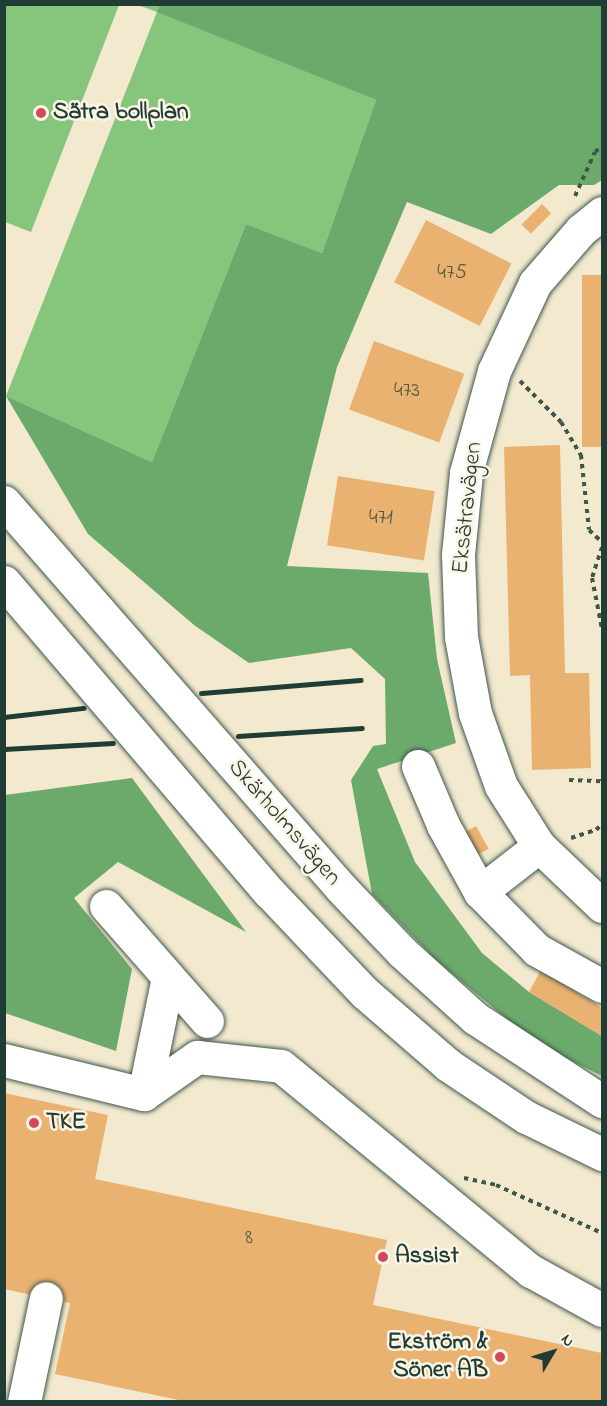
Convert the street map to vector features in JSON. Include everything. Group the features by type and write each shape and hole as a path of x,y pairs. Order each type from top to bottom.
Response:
{"main road":[{"name":"Eksätravägen","path":"592,221 536,284 494,371 466,473 458,555 461,637 475,712 501,786 539,846 603,906"},
{"name":"Skärholmsvägen","path":"4,502 341,888 402,952 475,1018 603,1101"},
{"path":"4,582 270,893 365,993 448,1065 526,1117 603,1154"},
{"path":"418,766 443,825 480,892 537,950 603,986"},
{"path":"480,892 539,846"},
{"path":"106,906 207,1021"},
{"path":"144,1094 168,977"},
{"path":"4,1060 144,1094 197,1057 281,1066 531,1271 603,1310"},
{"path":"24,1401 46,1298"}],"path":[{"path":"592,221 574,191 595,152 603,147"},
{"path":"512,387 515,377 561,422 576,447 585,475 589,530 603,542"},
{"path":"603,547 592,578 603,629"},
{"path":"569,780 603,781"},
{"path":"434,1193 448,1174 496,1185 603,1233"}],"green space":[{"name":"Sätra bollplan","path":"4,5 119,5 31,232 5,222"},
{"path":"138,5 160,5 158,12 376,100 322,253 246,224 152,462 6,396 157,12"},
{"path":"160,5 602,5 602,180 594,185 559,185 491,234 407,202 337,367 287,566 428,573 437,659 456,743 377,769 415,862 482,953 529,992 602,1036 602,1076 564,1057 513,1024 436,960 372,894 351,780 373,746 386,744 385,679 351,648 249,663 194,625 88,534 6,396 152,462 246,224 322,253 376,100 157,12"},
{"path":"132,778 246,932 118,862 74,898 132,969 116,1051 5,1013 5,795"}],"building":[{"path":"542,204 551,213 531,234 521,225"},
{"path":"426,220 512,264 480,326 394,282"},
{"path":"582,275 602,275 602,447 582,447"},
{"path":"374,341 464,374 439,442 349,410"},
{"path":"560,445 565,673 589,673 591,768 532,770 530,675 510,676 504,447"},
{"path":"338,476 435,491 424,560 327,545"},
{"path":"476,826 489,849 471,858 459,836"},
{"path":"541,970 602,1008 602,1036 529,992"},
{"path":"4,1093 108,1115 95,1179 387,1240 373,1305 602,1353 602,1402 188,1402 55,1374 70,1303 4,1289"}],"railway":[{"path":"201,693 360,680"},
{"path":"4,717 83,708"},
{"path":"238,736 362,728"},
{"path":"4,749 113,743"}],"place":[{"name":"Sätra bollplan","path":"41,113"},
{"name":"TKE","path":"34,1123"},
{"name":"Assist","path":"383,1257"},
{"name":"Ekström & Söner AB","path":"500,1357"}]}
